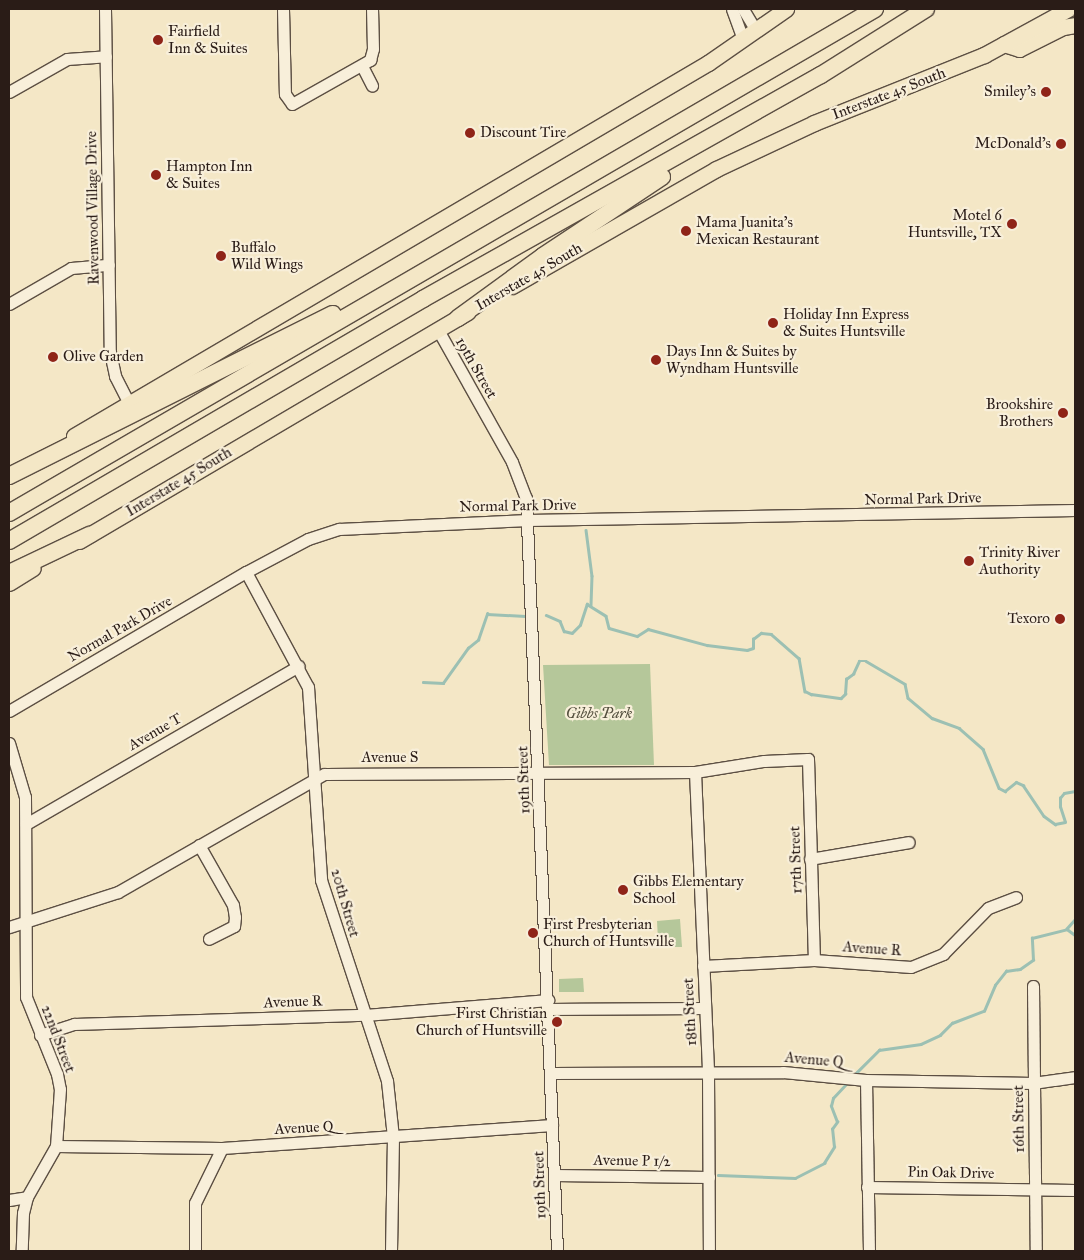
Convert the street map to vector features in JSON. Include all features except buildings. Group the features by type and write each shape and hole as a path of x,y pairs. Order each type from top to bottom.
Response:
{"highway":[{"path":"9,513 875,9"},
{"path":"458,318 543,256 926,9"},
{"path":"9,541 423,299 821,75"},
{"path":"9,475 306,326 417,276"},
{"path":"9,573 89,536"}],"main road":[{"path":"9,475 480,200 743,40 786,9"},
{"name":"Interstate 45 South","path":"9,583 458,318 716,169 814,123 936,76 1004,44 1061,11"},
{"path":"1004,44 1019,49 1063,27 1075,25"}],"street":[{"name":"Ravenwood Village Drive","path":"106,9 111,364 130,403"},
{"path":"283,9 285,94 289,103 295,103 362,66 372,55 372,9"},
{"path":"732,9 743,40"},
{"path":"743,9 756,31"},
{"path":"9,92 67,59 106,56"},
{"path":"362,66 372,86"},
{"path":"9,304 71,268 109,265"},
{"name":"19th Street","path":"438,330 517,471 526,498 558,1251"},
{"name":"Normal Park Drive","path":"9,711 246,572 308,539 339,529 528,520 1075,510"},
{"name":"20th Street","path":"246,572 299,666 308,687 321,880 387,1081 393,1138 391,1251"},
{"name":"Avenue T","path":"26,824 299,666"},
{"name":"22nd Street","path":"9,742 21,774 26,824 26,997 40,1036 57,1074 60,1089 56,1146 27,1198 22,1213 22,1251"},
{"name":"Avenue S","path":"9,927 118,892 324,774 695,772 764,761 808,759"},
{"name":"17th Street","path":"808,759 814,960"},
{"name":"18th Street","path":"695,772 708,1072 709,1251"},
{"path":"810,859 909,842"},
{"path":"199,845 233,905 236,917 234,926 209,939"},
{"name":"Avenue R","path":"703,966 814,960 911,967 943,954 988,908 1016,896"},
{"name":"16th Street","path":"1033,986 1036,1251"},
{"name":"Avenue R","path":"40,1036 74,1024 365,1015 548,1004 705,1008"},
{"name":"Avenue Q","path":"550,1073 783,1072 866,1080 1033,1083 1075,1077"},
{"path":"866,1080 869,1251"},
{"name":"Avenue Q","path":"56,1146 222,1148 393,1138 552,1125"},
{"path":"195,1251 195,1203 222,1148"},
{"name":"Avenue P 1/2","path":"554,1174 709,1177"},
{"name":"Pin Oak Drive","path":"867,1188 1075,1190"},
{"path":"9,1200 27,1198"}],"green space":[{"name":"Gibbs Park","path":"650,664 654,765 549,765 543,665"},
{"path":"680,919 682,947 671,947 658,940 657,921"},
{"path":"583,978 584,992 559,992 559,979"}],"waterway":[{"path":"586,530 592,576 591,605"},
{"path":"546,615 560,621 564,631 572,633 580,625 587,604 606,616 609,628 637,636 648,629 707,645 747,650 753,648 753,639 761,633 771,634 799,658 805,691 811,694 841,698 845,694 846,679 853,674 859,661 866,661 905,684 908,698 932,718 959,728 983,749 999,788 1005,791 1016,782 1023,785 1044,816 1055,824 1065,822 1060,807 1060,798 1064,793 1075,791"},
{"path":"423,682 443,683 468,648 478,640 487,614 525,616"},
{"path":"1075,920 1067,929 1075,935"},
{"path":"856,1073 879,1050 921,1044 940,1035 952,1023 984,1011 995,985 1006,971 1020,969 1033,960 1032,938 1067,929"},
{"path":"718,1175 795,1178 824,1163 834,1147 832,1129 837,1122 831,1106 833,1098 846,1084"}],"place":[{"name":"Fairfield Inn & Suites","path":"158,40"},
{"name":"Smiley's","path":"1046,92"},
{"name":"Discount Tire","path":"470,133"},
{"name":"McDonald's","path":"1061,144"},
{"name":"Hampton Inn & Suites","path":"156,175"},
{"name":"Motel 6 Huntsville, TX","path":"1012,224"},
{"name":"Mama Juanita's Mexican Restaurant","path":"686,231"},
{"name":"Buffalo Wild Wings","path":"221,256"},
{"name":"Holiday Inn Express & Suites Huntsville","path":"773,323"},
{"name":"Olive Garden","path":"53,357"},
{"name":"Days Inn & Suites by Wyndham Huntsville","path":"656,360"},
{"name":"Brookshire Brothers","path":"1063,413"},
{"name":"Trinity River Authority","path":"969,561"},
{"name":"Texoro","path":"1060,619"},
{"name":"Gibbs Elementary School","path":"623,890"},
{"name":"First Presbyterian Church of Huntsville","path":"533,933"},
{"name":"First Christian Church of Huntsville","path":"557,1022"}]}
